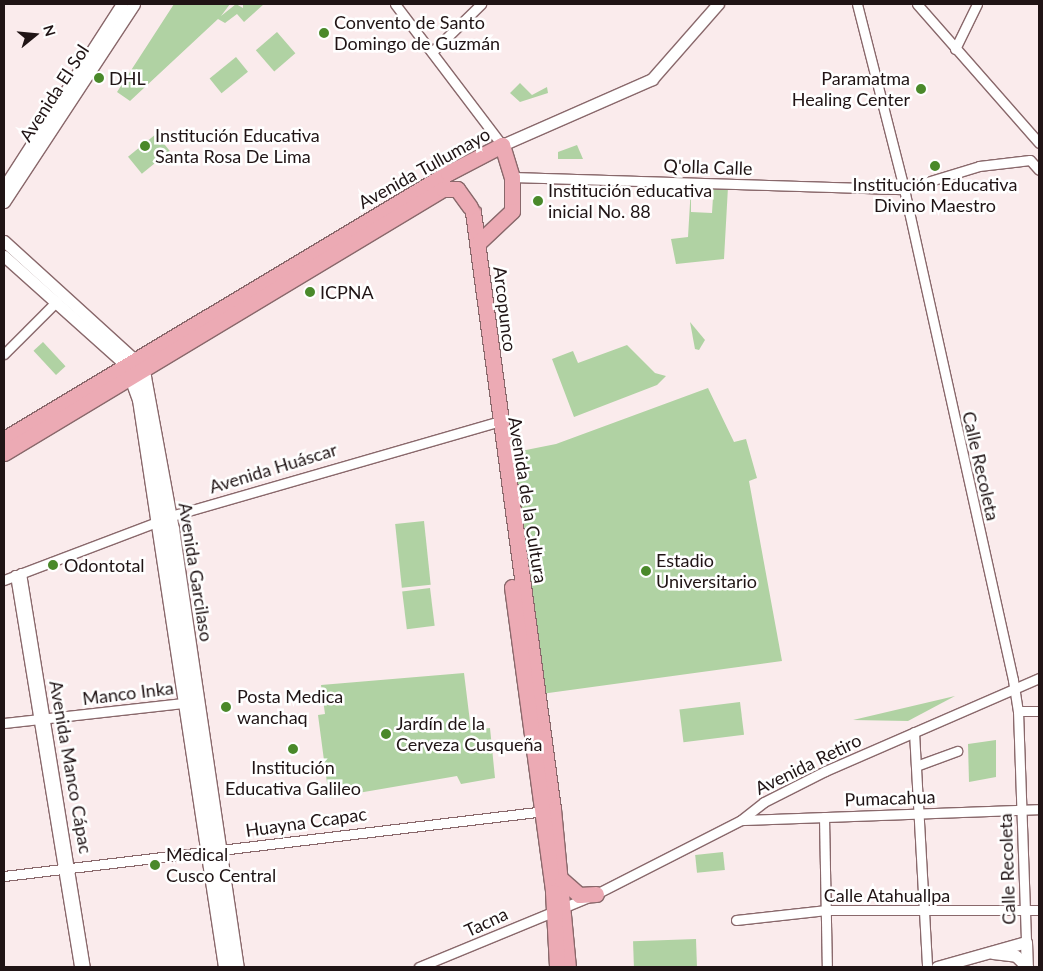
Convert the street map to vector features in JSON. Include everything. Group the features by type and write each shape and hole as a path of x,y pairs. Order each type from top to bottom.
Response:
{"main road":[{"name":"Avenida Tullumayo","path":"4,453 499,141"},
{"path":"477,244 512,211 512,176 499,141"},
{"name":"Arcopunco","path":"463,165 477,244 497,418"},
{"name":"Avenida Tullumayo","path":"4,439 135,370 442,189 457,189 472,209"},
{"path":"472,209 497,226"},
{"name":"Avenida Garcilaso","path":"135,370 164,519 192,702 213,852 226,967"},
{"name":"Avenida de la Cultura","path":"497,418 521,619 568,967"},
{"name":"Avenida de la Cultura","path":"548,810 562,880 557,967"},
{"name":"Avenida Garcilaso","path":"213,852 237,967"},
{"path":"562,880 579,896 596,894"}],"street":[{"name":"Avenida El Sol","path":"4,187 122,4"},
{"name":"Avenida El Sol","path":"4,202 134,4"},
{"path":"395,4 499,141"},
{"path":"432,52 481,4"},
{"name":"Avenida Tullumayo","path":"499,141 652,80 718,4"},
{"name":"Calle Recoleta","path":"857,4 904,190 1018,711 1026,942"},
{"path":"917,4 1039,143"},
{"path":"955,49 978,4"},
{"name":"Q'olla Calle","path":"512,176 904,190 980,166 1030,160 1039,170"},
{"path":"4,241 135,370"},
{"path":"4,256 135,370"},
{"path":"4,354 57,301"},
{"name":"Avenida Huáscar","path":"4,580 164,519 497,418"},
{"name":"Avenida Manco Cápac","path":"18,574 85,967"},
{"name":"Avenida Retiro","path":"596,894 741,820 764,802 914,732 1039,678"},
{"name":"Manco Inka","path":"4,723 192,702"},
{"path":"1018,711 1039,711"},
{"path":"914,732 927,967"},
{"path":"916,766 958,751"},
{"name":"Pumacahua","path":"741,820 1039,809"},
{"name":"Huayna Ccapac","path":"4,876 548,810"},
{"path":"824,817 827,967"},
{"name":"Avenida Manco Cápac","path":"68,868 79,967"},
{"name":"Tacna","path":"419,967 596,894"},
{"name":"Calle Atahuallpa","path":"736,920 826,910 1039,910"},
{"path":"937,967 979,953 1026,942 1027,967"},
{"path":"979,953 1011,955 1027,967"}],"green space":[{"path":"174,4 230,4 221,16 236,4 243,8 243,4 264,4 244,22 237,14 225,23 218,19 130,101 117,92"},
{"path":"277,32 295,53 274,72 256,50"},
{"path":"236,57 248,72 222,93 210,78"},
{"path":"520,83 532,95 547,87 548,93 520,102 510,93"},
{"path":"156,134 170,151 142,174 128,157"},
{"path":"577,145 583,159 558,159 558,152"},
{"path":"691,186 728,187 724,259 676,264 671,239 688,237","holes":["691,196 713,197 712,213 691,212"]},
{"path":"690,322 705,340 699,350 695,349"},
{"path":"43,342 66,366 56,375 33,351"},
{"path":"627,345 655,373 666,376 657,385 574,417 552,359 573,351 578,363"},
{"name":"Estadio Universitario","path":"708,388 734,442 746,439 757,478 749,481 782,661 541,694 511,453 556,444"},
{"path":"424,521 431,585 402,588 395,524"},
{"path":"430,588 435,626 407,629 402,591"},
{"path":"464,673 471,730 490,728 495,778 461,784 457,776 329,798 318,715 325,714 321,685"},
{"path":"955,696 908,721 853,720"},
{"path":"740,702 744,735 683,742 679,709"},
{"path":"996,740 996,777 969,782 968,744"},
{"path":"723,852 725,870 697,873 695,855"},
{"path":"696,939 697,967 634,967 633,941"}],"place":[{"name":"Convento de Santo Domingo de Guzmán","path":"324,33"},
{"name":"DHL","path":"99,78"},
{"name":"Paramatma Healing Center","path":"921,89"},
{"name":"Institución Educativa Santa Rosa De Lima","path":"145,146"},
{"name":"Institución Educativa Divino Maestro","path":"935,166"},
{"name":"Institución educativa inicial No. 88","path":"538,201"},
{"name":"ICPNA","path":"310,292"},
{"name":"Odontotal","path":"53,565"},
{"name":"Estadio Universitario","path":"646,571"},
{"name":"Posta Medica wanchaq","path":"226,707"},
{"name":"Jardín de la Cerveza Cusqueña","path":"386,734"},
{"name":"Institución Educativa Galileo","path":"293,749"},
{"name":"Medical Cusco Central","path":"155,865"}]}
